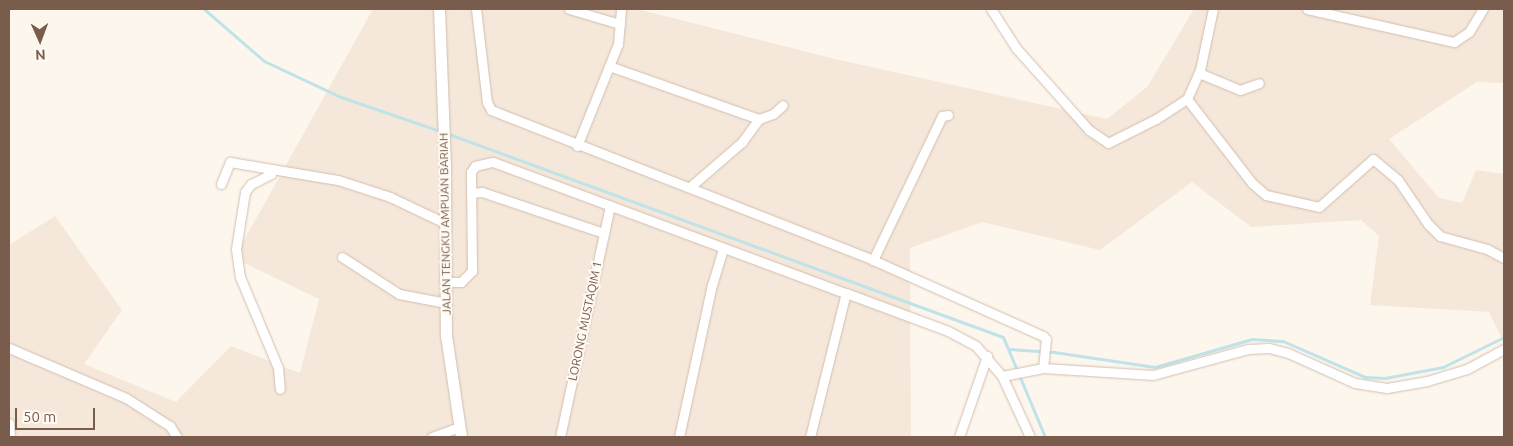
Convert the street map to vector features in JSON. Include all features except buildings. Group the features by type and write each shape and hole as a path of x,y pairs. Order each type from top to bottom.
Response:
{"main road":[{"name":"JALAN TENGKU AMPUAN BARIAH","path":"438,9 445,167 448,352 460,432"}],"street":[{"path":"476,9 486,102 491,110 577,146 690,187 872,260 1025,326 1044,336 1046,343 1043,365"},
{"path":"569,9 620,24"},
{"path":"577,146 618,44 621,9"},
{"path":"991,9 1016,48 1089,130 1105,142 1112,142 1142,127 1186,99 1199,72 1213,9"},
{"path":"1307,9 1454,42 1469,32 1483,9"},
{"path":"609,66 759,119"},
{"path":"1199,72 1240,90 1259,83"},
{"path":"1186,99 1252,183 1266,194 1319,207 1373,159 1398,180 1428,224 1440,236 1487,249 1504,258"},
{"path":"690,187 742,142 759,119 773,114 783,105"},
{"path":"872,260 942,116 948,115"},
{"path":"221,184 230,162 338,180 390,197 446,223"},
{"path":"446,282 461,282 472,271 471,172 475,166 493,162 962,337 987,356 1005,376 1030,437"},
{"path":"272,169 271,174 251,184 245,192 236,249 240,277 278,368 280,389"},
{"path":"471,192 482,192 604,233"},
{"name":"LORONG MUSTAQIM 1","path":"560,437 610,205"},
{"path":"679,437 712,285 724,248"},
{"path":"342,257 399,294 446,303"},
{"path":"810,437 846,293"},
{"path":"9,348 126,398 170,426 177,437"},
{"path":"1005,376 1043,365 1153,375 1248,349 1269,348 1355,383 1387,388 1427,381 1467,369 1504,350"},
{"path":"959,437 987,356"},
{"path":"9,423 10,437"},
{"path":"432,437 460,432"}],"shaded area":[{"path":"373,9 637,9 835,59 1107,119 1147,87 1194,9 1504,9 1504,83 1477,82 1389,139 1439,198 1462,203 1476,170 1504,174 1504,343 1489,312 1370,305 1379,236 1361,220 1251,227 1192,182 1100,250 982,222 910,248 911,437 9,437 9,245 55,216 122,310 84,364 176,402 231,346 300,373 319,299 234,258"}],"waterway":[{"path":"204,9 264,61 341,97 440,131"},
{"path":"446,133 1003,337 1045,437"},
{"path":"1008,349 1054,352 1155,367 1252,339 1283,341 1365,377 1385,378 1443,367 1504,337"}]}
